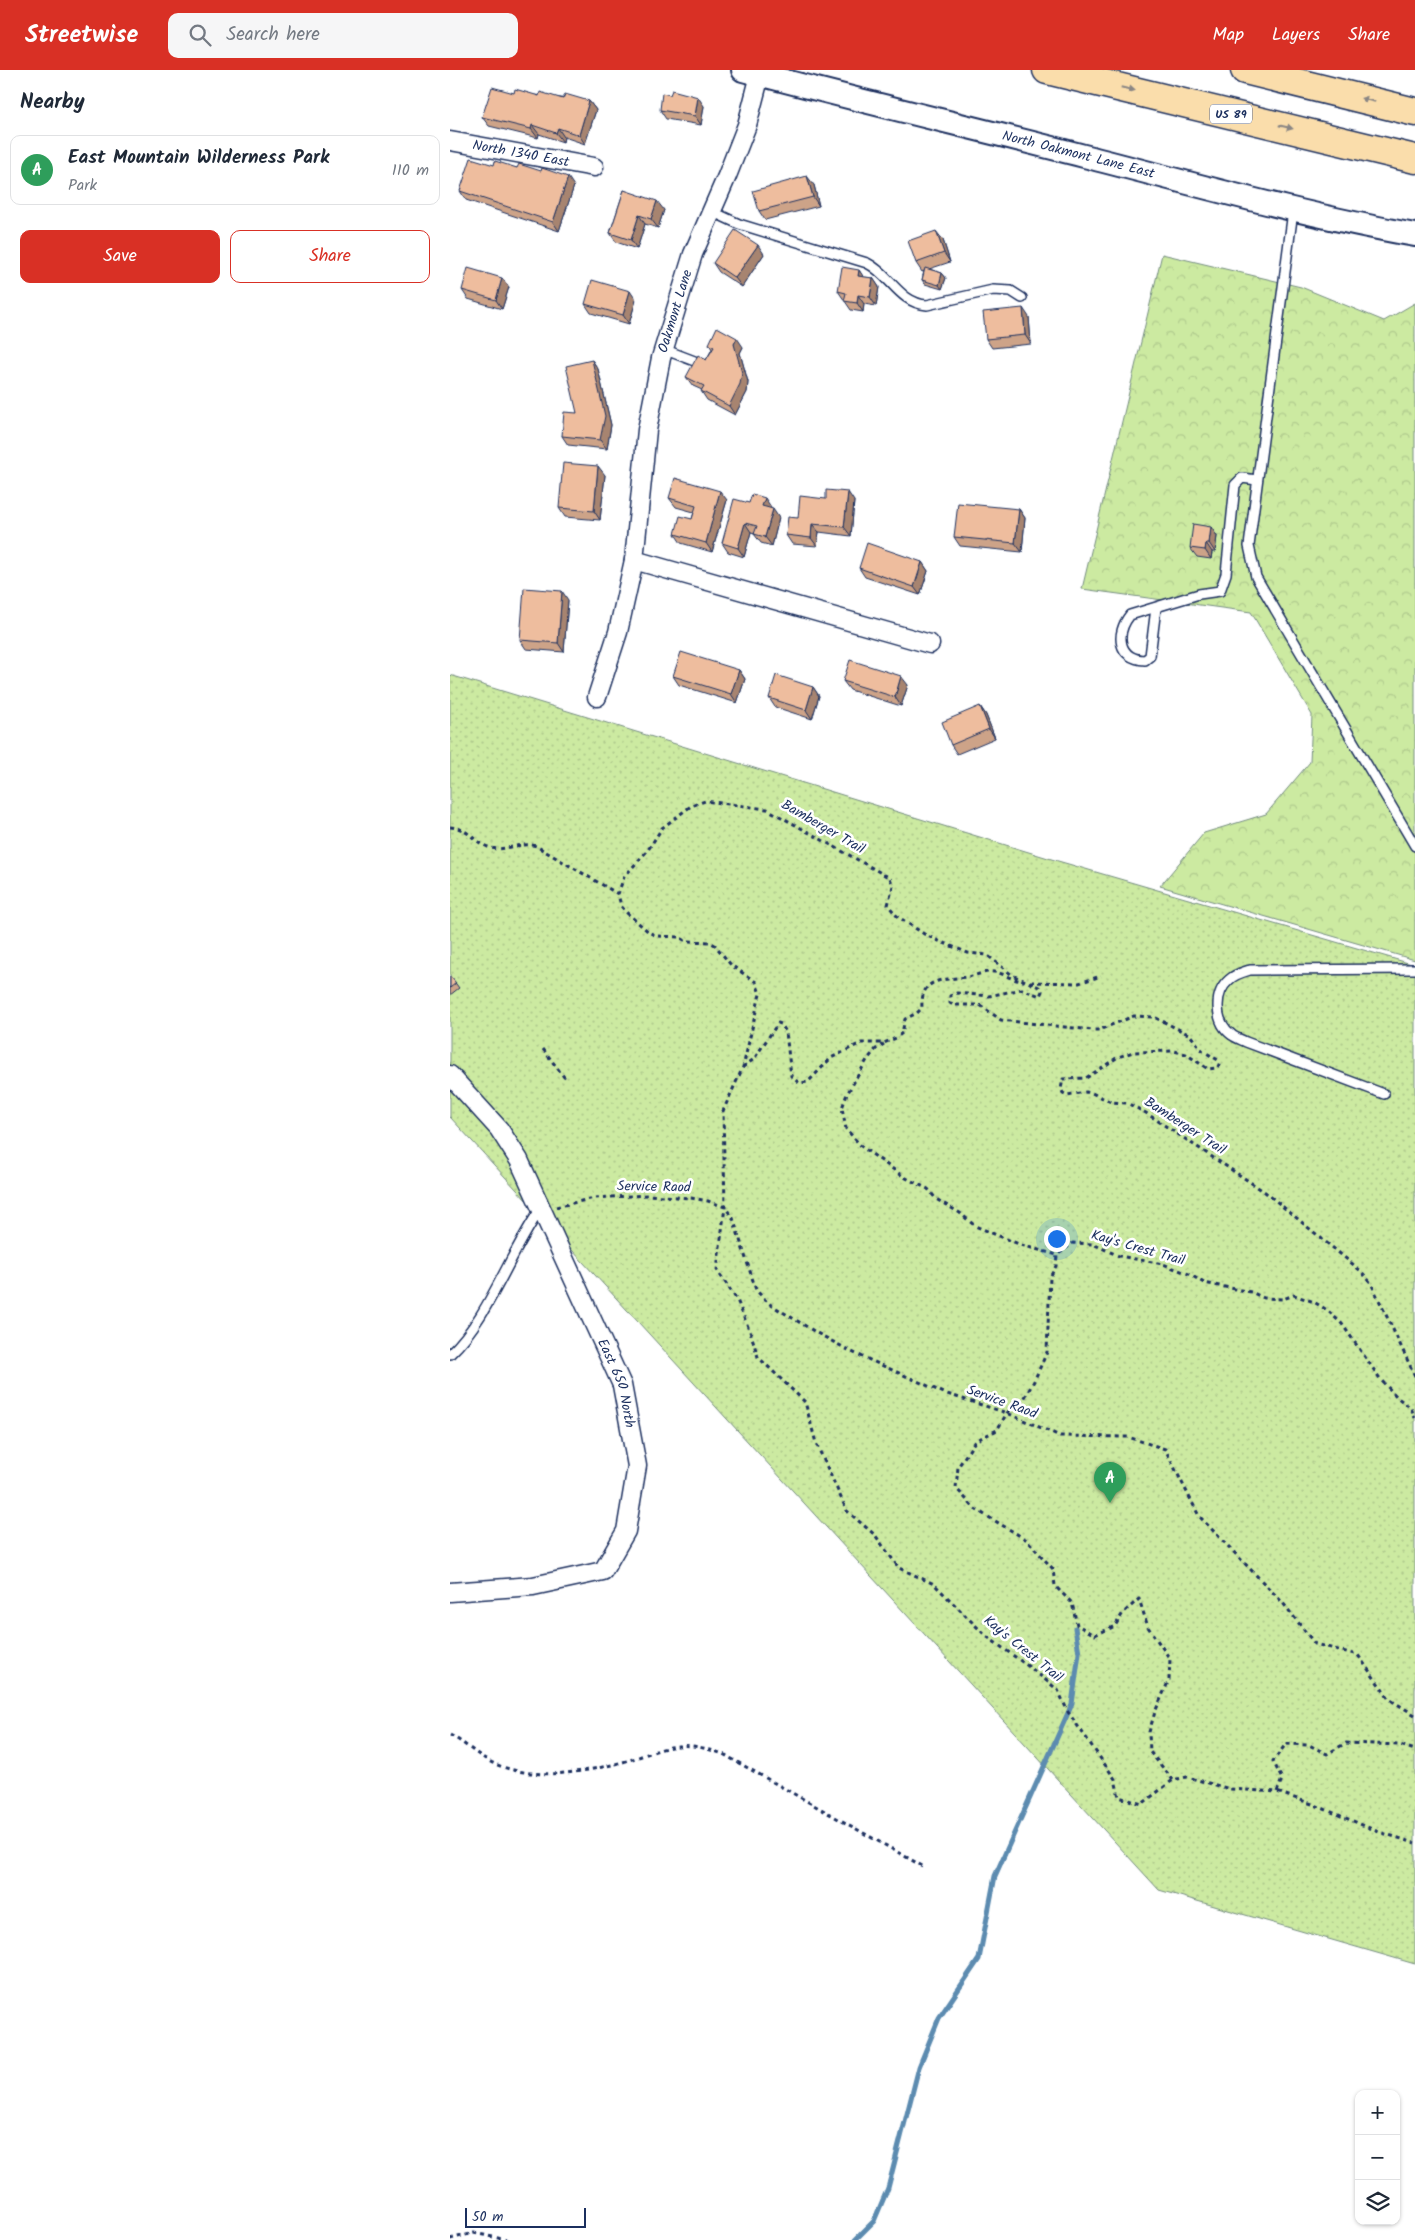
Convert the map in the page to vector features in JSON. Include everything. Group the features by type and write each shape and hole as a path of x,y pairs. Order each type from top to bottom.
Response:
{"highway":[{"name":"US 89","path":"1047,70 1415,159"},
{"path":"1245,70 1415,112"}],"street":[{"name":"Oakmont Lane","path":"597,698 618,632 634,560 647,430 663,349 693,254 738,151 747,125 751,72"},
{"name":"North Oakmont Lane East","path":"751,72 1293,211 1415,235"},
{"name":"North 1340 East","path":"450,141 594,167"},
{"path":"634,560 930,644"},
{"name":"East 650 North","path":"450,1075 505,1138 519,1160 540,1210 622,1385 637,1466 626,1531 603,1571 532,1586 450,1592"}],"lane":[{"path":"711,210 738,224 867,262 877,268 901,295 920,305 993,290 1011,291 1022,298"},
{"path":"1293,211 1249,546 1256,577 1415,846"},
{"path":"663,349 713,369"},
{"path":"1156,608 1150,656 1145,660 1130,657 1124,653 1121,644 1124,623 1130,615 1199,594 1220,591 1226,574 1235,485 1242,478 1257,480"},
{"path":"1384,1094 1231,1035 1218,1013 1218,1002 1228,981 1238,974 1250,970 1415,969"},
{"path":"450,1354 466,1340 526,1230 540,1210"}],"path":[{"name":"Bamberger Trail","path":"618,894 624,877 648,850 662,828 691,806 705,801 767,809 890,878 893,886 888,905 896,916 933,940 968,953 987,956 1012,975 1042,989 1040,996 1022,989 988,996 957,994 950,996 950,1003 957,1006 980,1005 1001,1020 1092,1030 1134,1016 1154,1017 1190,1035 1204,1051 1218,1060 1219,1065 1217,1068 1208,1069 1186,1054 1174,1051 1133,1052 1118,1057 1086,1078 1062,1079 1061,1088 1063,1093 1067,1095 1092,1093 1111,1102 1127,1103 1146,1112 1265,1192 1290,1212 1367,1277 1415,1376"},
{"path":"450,827 461,827 488,847 504,848 530,844 536,846 618,894 621,906 650,933 657,936 679,937 686,941 710,942 731,965 756,982 760,994 742,1067 723,1111 725,1207"},
{"name":"Bamberger Trail","path":"884,1044 902,1033 904,1019 918,1013 922,1008 922,997 931,983 942,979 995,972 1017,981 1079,984 1101,976"},
{"path":"742,1067 754,1059 778,1024 784,1026 786,1032 791,1076 799,1083 808,1082 831,1058 861,1043 884,1044"},
{"path":"884,1044 876,1049 867,1060 848,1094 842,1108 846,1129 862,1147 904,1177 928,1190 936,1199 975,1226 1021,1246 1057,1255 1056,1266 1050,1277 1047,1352 1034,1382 1024,1399 1007,1413 997,1430 976,1441 958,1467 956,1488 975,1508 1027,1540 1053,1569 1055,1586 1072,1602 1077,1625 1095,1635 1115,1626 1123,1613 1139,1599 1148,1627 1170,1659 1169,1680 1155,1712 1149,1732 1150,1752 1173,1780 1187,1777 1230,1789 1277,1792 1315,1805 1379,1832 1415,1843"},
{"path":"543,1049 567,1080"},
{"name":"Service Raod","path":"540,1210 594,1198 648,1195 691,1198 725,1207 733,1218 753,1284 768,1303 852,1352 944,1393 1007,1413 1060,1436 1128,1437 1165,1449 1199,1516 1283,1603 1315,1644 1358,1655 1389,1699 1415,1715"},
{"name":"Kay's Crest Trail","path":"725,1207 717,1270 737,1300 758,1357 806,1402 816,1442 847,1511 875,1535 899,1568 934,1584 986,1636 1058,1690 1068,1712 1115,1779 1119,1797 1142,1804 1173,1780"},
{"name":"Kay's Crest Trail","path":"1057,1255 1073,1243 1093,1244 1119,1256 1163,1264 1189,1274 1204,1284 1251,1292 1264,1298 1283,1299 1294,1295 1314,1302 1342,1324 1381,1380 1398,1398 1411,1408 1415,1418"},
{"path":"450,1734 495,1764 531,1774 575,1772 623,1762 654,1751 678,1746 700,1747 723,1754 924,1867"},
{"path":"1277,1792 1282,1779 1273,1760 1286,1744 1308,1745 1327,1754 1346,1744 1400,1745 1415,1750"},
{"path":"450,2239 474,2233 508,2240"}],"green space":[{"path":"1162,254 1301,287 1384,321 1415,303 1415,960 1160,886 1204,833 1266,814 1310,762 1312,715 1251,612 1082,589"},
{"path":"450,675 1058,861 1415,965 1415,1964 1159,1890 450,1117"}],"building":[{"path":"492,87 514,93 515,89 539,96 540,92 563,99 565,94 589,101 579,135 558,128 556,133 532,125 531,129 482,117"},
{"path":"672,90 698,97 695,116 660,110 662,93 670,95"},
{"path":"471,158 494,165 495,161 517,168 519,164 541,171 542,168 568,177 553,222 460,191"},
{"path":"807,176 813,197 759,211 753,191"},
{"path":"624,190 657,201 651,219 639,215 631,240 610,233"},
{"path":"735,230 758,245 735,278 713,263"},
{"path":"936,231 944,253 916,263 908,241"},
{"path":"842,267 859,270 858,276 873,278 870,297 858,295 857,303 844,301 846,293 838,291"},
{"path":"468,268 502,278 496,300 462,290"},
{"path":"925,268 942,273 939,285 922,280"},
{"path":"592,280 630,291 623,315 585,304"},
{"path":"1023,308 1025,335 986,339 983,312"},
{"path":"717,327 737,338 734,344 742,373 740,384 729,406 701,391 704,386 686,377 698,355 706,360 714,347 709,344"},
{"path":"592,360 605,416 600,440 562,436 564,412 577,413 566,366"},
{"path":"563,463 598,466 594,511 559,508"},
{"path":"675,478 720,491 706,543 675,534 680,516 692,519 696,506 669,498"},
{"path":"826,490 848,492 844,527 812,524 811,538 786,535 788,517 798,518 800,496 826,499"},
{"path":"752,494 765,498 762,506 773,509 765,537 754,534 757,526 745,523 738,548 722,543 734,499 749,503"},
{"path":"958,503 1019,509 1015,543 954,537"},
{"path":"1193,524 1211,527 1209,543 1206,543 1205,550 1190,548"},
{"path":"867,543 922,562 914,587 859,568"},
{"path":"524,588 562,591 558,643 520,640"},
{"path":"681,652 739,670 731,694 673,676"},
{"path":"850,660 901,676 895,697 843,681"},
{"path":"776,675 813,687 806,710 769,698"},
{"path":"980,706 989,729 951,745 942,722"},
{"path":"450,976 456,983 450,988"}],"waterway":[{"path":"855,2240 874,2221 888,2188 919,2067 939,2018 979,1959 995,1876 1072,1704 1079,1653 1075,1628"}],"place":[{"name":"East Mountain Wilderness Park","path":"1110,1503"}]}
